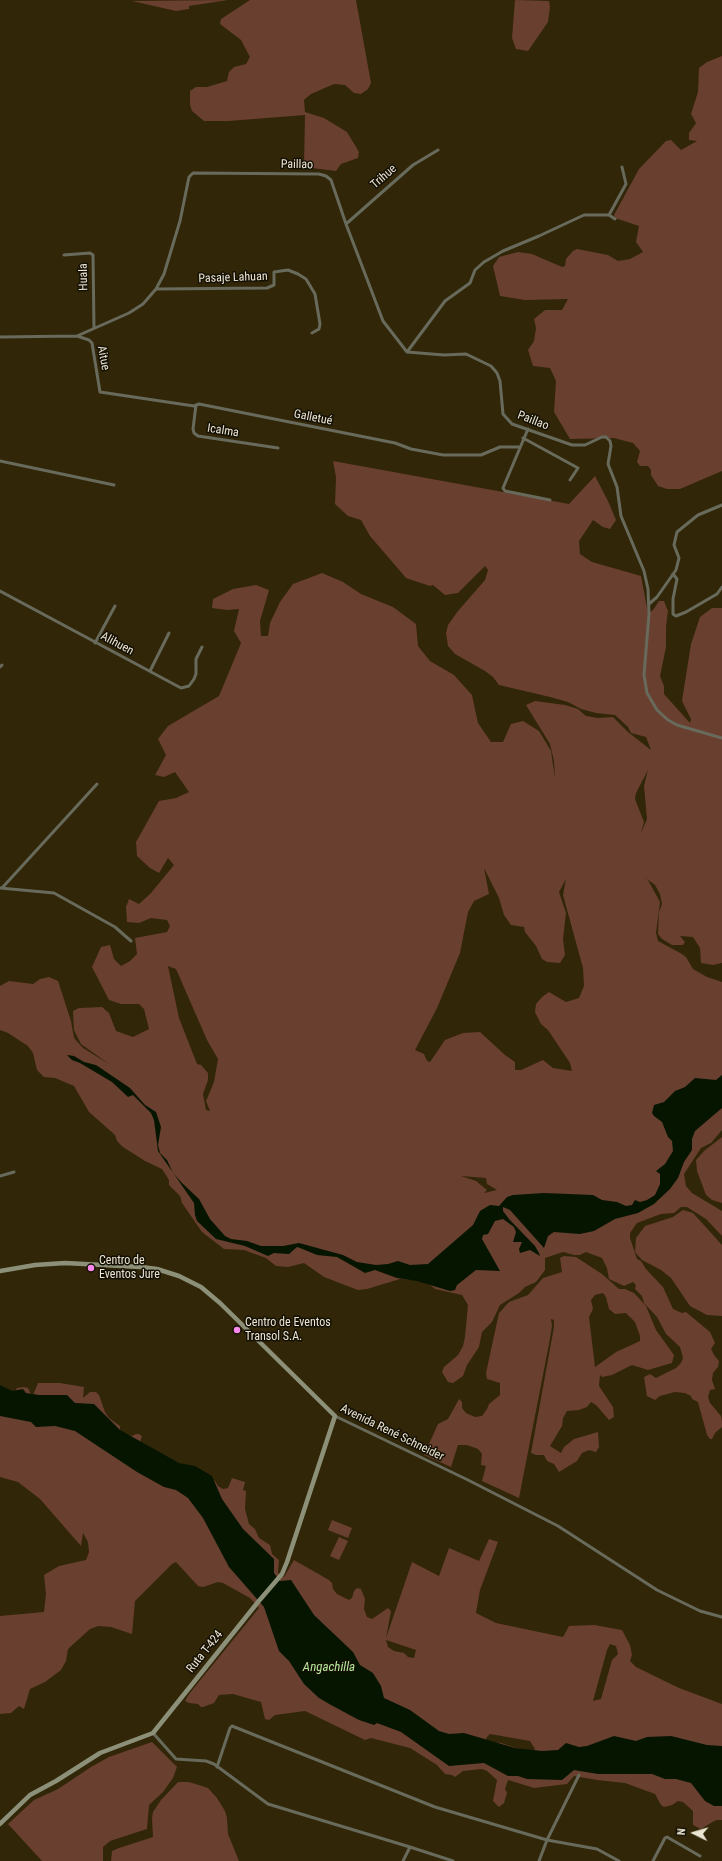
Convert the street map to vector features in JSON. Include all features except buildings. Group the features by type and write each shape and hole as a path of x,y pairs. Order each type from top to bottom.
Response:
{"street":[{"name":"Trihue","path":"346,224 413,164 438,150"},
{"path":"608,215 626,184 622,167"},
{"name":"Paillao","path":"0,337 77,336 134,311 147,300 156,289 168,264 189,177 194,172 324,175 331,180 383,321 407,352 444,355 466,354 488,365 495,371 499,378 504,417 512,424 576,446 587,444 602,437 606,437 610,441 609,466 617,487 623,522 646,576 649,604"},
{"path":"407,352 445,301 470,283 477,268 488,259 584,215 608,215 615,220"},
{"name":"Huala","path":"64,256 90,253 93,255 94,328"},
{"name":"Pasaje Lahuan","path":"156,289 267,288 274,285 274,272 288,270 306,279 315,294 320,324 319,329 312,333"},
{"name":"Aitue","path":"77,336 89,340 92,343 100,392"},
{"name":"Galletué","path":"100,392 196,405 199,404 395,443 411,449 444,455 481,455 500,448 520,447"},
{"name":"Icalma","path":"196,405 193,429 194,434 198,436 278,448"},
{"path":"528,429 503,488 505,492 550,500"},
{"path":"523,438 578,468 570,480"},
{"path":"0,461 114,485"},
{"path":"722,506 698,515 677,532 674,545 679,562 673,574 653,602 649,604 644,675 646,688 651,702 660,714 673,723 722,738"},
{"path":"673,574 677,579 673,600 673,614 676,616 686,612 717,594 722,587"},
{"name":"Alihuen","path":"0,591 179,687 187,687 195,678 196,659 202,647"},
{"path":"95,643 115,606"},
{"path":"150,671 168,633"},
{"path":"1,888 97,784"},
{"path":"1,888 54,893 115,927 130,941"},
{"path":"0,1176 14,1172"},
{"name":"Avenida René Schneider","path":"0,1271 35,1265 73,1263 141,1267 156,1269 179,1276 201,1287 220,1302 335,1416 545,1519 582,1540 627,1572 657,1590 700,1611 722,1617"},
{"name":"Ruta T-424","path":"153,1734 282,1574 335,1416"},
{"path":"217,1766 232,1726 435,1807 547,1840 597,1849 619,1861"},
{"path":"0,1824 30,1795 100,1753 153,1734 176,1759 206,1761 217,1766 268,1804 410,1846 453,1861"},
{"path":"539,1861 547,1840 579,1775"},
{"path":"653,1861 665,1838 667,1837 700,1856"},
{"path":"403,1861 410,1846"}],"shaded area":[{"path":"228,0 189,6 189,9 176,11 132,1"},
{"path":"250,0 356,0 371,83 368,89 361,94 354,93 345,85 334,84 311,94 304,100 305,112 324,118 347,132 359,152 358,158 341,164 336,171 304,167 305,115 229,121 204,121 192,111 190,105 190,91 196,87 207,87 227,81 229,72 234,67 246,64 250,57 241,40 220,24 221,19"},
{"path":"515,0 549,1 550,7 548,22 528,51 516,49 512,38"},
{"path":"722,56 722,471 680,489 667,489 658,486 651,475 651,470 648,466 640,466 637,462 640,451 633,443 614,438 570,439 554,412 556,381 550,368 533,366 528,350 534,341 536,328 534,319 545,310 562,310 568,299 525,300 500,296 493,266 499,257 518,252 532,254 562,267 565,266 566,259 573,251 577,249 608,255 618,261 630,259 643,252 636,242 639,226 615,218 614,215 639,169 666,141 671,140 681,150 697,141 689,140 689,133 696,123 691,114 698,92 699,68 707,62"},
{"path":"333,461 569,504 595,476 616,520 610,529 603,527 593,520 579,541 580,554 592,562 641,576 648,613 653,610 659,601 664,601 668,611 666,647 660,676 664,686 664,694 690,723 691,719 682,701 691,644 700,617 712,608 722,608 722,963 713,965 701,963 700,948 693,937 680,936 685,942 683,945 672,945 662,939 658,934 659,912 662,904 660,894 655,885 643,876 648,880 660,902 656,933 658,941 686,957 693,969 707,977 722,982 722,1130 711,1143 701,1148 684,1174 686,1186 692,1193 722,1211 722,1236 706,1219 687,1207 681,1207 674,1213 661,1214 637,1223 630,1233 630,1238 637,1259 641,1261 646,1269 663,1287 673,1309 682,1313 686,1312 710,1332 715,1343 711,1349 719,1361 718,1367 713,1373 712,1380 715,1389 710,1390 708,1397 710,1403 721,1416 722,1427 715,1433 712,1439 710,1439 707,1435 698,1402 692,1399 691,1396 685,1393 675,1392 660,1396 655,1400 647,1396 644,1377 650,1374 656,1378 676,1368 681,1363 683,1358 680,1347 666,1334 657,1317 644,1303 642,1296 635,1289 636,1285 633,1282 624,1286 609,1279 607,1268 602,1258 586,1252 580,1255 574,1255 563,1252 545,1258 545,1270 536,1282 525,1287 519,1293 500,1305 492,1322 482,1332 479,1347 467,1365 463,1376 453,1383 448,1382 442,1372 444,1367 458,1355 463,1346 465,1337 468,1305 462,1295 435,1289 429,1284 418,1280 400,1279 367,1289 358,1290 324,1277 304,1263 288,1267 276,1266 266,1258 244,1250 224,1249 202,1232 182,1203 180,1196 169,1185 169,1180 162,1169 145,1161 123,1147 117,1141 115,1135 89,1112 74,1086 55,1078 44,1077 37,1070 33,1053 28,1046 8,1033 0,1030 0,986 9,981 33,984 40,979 49,977 58,981 71,1021 74,1038 83,1048 109,1064 81,1044 74,1030 73,1011 79,1008 102,1007 109,1013 116,1031 133,1037 149,1029 144,1009 139,1004 121,1004 109,1000 92,967 101,947 110,945 114,959 121,966 130,961 137,954 135,938 167,932 170,926 167,920 151,918 139,923 127,922 126,907 129,899 139,904 151,893 174,865 168,858 159,873 150,868 137,856 136,842 159,801 176,798 189,792 175,772 164,777 155,775 166,755 158,739 168,726 219,696 241,643 234,631 239,609 227,610 212,608 213,599 233,589 256,585 269,590 260,621 261,636 268,636 270,623 280,602 293,584 322,573 343,582 361,594 393,607 416,624 418,646 430,661 454,675 472,695 478,723 491,742 503,742 511,724 523,721 539,731 551,751 555,779 554,761 550,744 526,705 535,701 565,705 578,709 586,716 598,718 613,717 628,732 651,750 646,737 631,733 628,727 615,715 596,713 581,709 568,702 499,685 493,677 485,671 455,654 448,646 446,633 448,625 485,580 488,570 485,566 458,593 445,595 433,585 430,586 406,578 370,536 361,520 348,516 335,504 336,477","holes":["648,770 644,786 647,819 641,833 644,822 635,799 636,793","484,868 499,898 504,915 511,925 524,927 525,932 536,946 542,959 547,962 560,963 565,955 563,939 566,913 559,892 566,879 563,895 583,968 584,986 579,998 566,1002 549,992 536,1004 535,1012 541,1024 548,1030 570,1063 572,1071 553,1068 543,1060 521,1070 515,1070 515,1062 480,1032 463,1033 445,1040 430,1062 427,1061 424,1054 415,1050 437,1008 460,953 468,912 474,901 489,894","168,966 176,969 207,1040 218,1059 214,1082 206,1101 210,1111 206,1110 203,1094 208,1080 208,1073 201,1065 197,1064 179,1018","461,1176 486,1178 487,1184 497,1190 484,1193 487,1190 476,1181"]},
{"path":"722,1137 722,1203 712,1200 706,1195 697,1171 696,1160 704,1151"},
{"path":"683,1210 693,1213 722,1245 722,1316 707,1315 690,1306 671,1278 661,1270 642,1260 635,1252 636,1238 645,1226 673,1217"},
{"path":"564,1256 576,1257 602,1274 619,1289 625,1289 634,1293 646,1306 656,1330 674,1355 672,1363 648,1370 632,1365 612,1375 602,1377 600,1375 599,1386 613,1407 614,1417 609,1420 596,1405 591,1402 587,1407 579,1410 567,1411 563,1418 562,1426 550,1446 561,1453 564,1447 574,1439 598,1432 599,1447 596,1452 589,1450 582,1453 577,1461 559,1472 554,1464 547,1461 544,1455 536,1455 531,1453 554,1327 554,1320 551,1319 552,1326 549,1344 519,1498 482,1481 486,1466 481,1465 482,1454 478,1449 467,1445 458,1445 451,1467 424,1455 438,1424 448,1419 459,1399 462,1402 462,1408 466,1413 475,1417 482,1416 489,1404 500,1395 500,1383 487,1379 486,1373 499,1313 509,1302 528,1295 543,1278 562,1272 560,1258","holes":["603,1293 606,1297 609,1309 615,1314 626,1313 635,1322 640,1336 640,1341 616,1352 595,1367 589,1317 593,1309 591,1300 595,1295"]},
{"path":"38,1383 60,1383 84,1387 83,1398 90,1392 96,1392 99,1395 105,1412 109,1418 120,1426 120,1433 132,1436 139,1434 142,1436 140,1442 177,1463 185,1465 215,1481 218,1486 223,1489 228,1488 232,1478 245,1482 243,1490 246,1491 245,1509 249,1524 255,1529 259,1538 270,1545 272,1554 279,1560 279,1574 284,1577 294,1560 329,1580 337,1594 349,1600 352,1598 354,1591 357,1588 361,1589 365,1599 364,1609 367,1617 372,1619 388,1608 391,1611 386,1638 412,1562 439,1576 449,1548 479,1561 489,1539 498,1542 480,1590 476,1613 496,1623 563,1637 569,1626 594,1625 622,1630 630,1645 632,1655 630,1661 636,1667 679,1688 722,1704 722,1820 716,1820 701,1829 693,1825 693,1811 683,1802 678,1801 672,1805 664,1807 661,1805 655,1794 625,1783 574,1776 567,1784 534,1788 508,1780 505,1789 507,1793 504,1803 499,1807 493,1801 497,1780 487,1771 482,1769 463,1771 455,1777 445,1774 437,1765 410,1748 371,1738 365,1740 305,1711 275,1715 269,1720 265,1719 261,1702 233,1694 219,1695 214,1703 203,1707 198,1704 189,1703 185,1701 189,1694 259,1608 250,1598 223,1583 218,1582 203,1587 198,1586 176,1562 172,1564 135,1601 132,1634 111,1627 98,1626 90,1629 68,1649 66,1661 61,1670 45,1682 30,1689 24,1709 19,1706 11,1713 0,1714 0,1616 44,1612 46,1594 44,1575 59,1566 86,1560 89,1552 88,1542 83,1533 81,1546 40,1499 18,1482 0,1477 0,1389 14,1393 17,1388 24,1387 28,1388 33,1395","holes":["386,1640 416,1650 414,1658 408,1657 404,1653 394,1651 388,1647","610,1644 616,1646 618,1654 612,1660 601,1699 593,1701","490,1734 530,1741 535,1749 533,1751 516,1748 501,1743 487,1742 486,1738"]},
{"path":"332,1520 352,1528 348,1538 328,1530"},
{"path":"339,1537 348,1541 339,1560 330,1556"},
{"path":"152,1742 177,1767 173,1778 163,1792 149,1805 147,1829 110,1841 103,1847 103,1861 42,1861 8,1824 34,1800 58,1789 91,1767 109,1757"},
{"path":"178,1782 189,1782 208,1788 217,1798 225,1811 228,1834 239,1861 111,1861 112,1851 153,1837 153,1812 161,1800"}],"water":[{"path":"67,1055 74,1056 84,1062 96,1065 130,1088 145,1105 156,1112 161,1127 158,1145 160,1153 167,1160 173,1172 158,1151 154,1120 151,1113 133,1095 128,1097 112,1082 80,1063 72,1060"},
{"path":"722,1075 722,1108 695,1131 692,1139 692,1150 684,1162 678,1178 670,1189 654,1204 638,1213 615,1219 594,1231 580,1234 554,1232 548,1236 544,1248 510,1210 503,1207 503,1211 509,1219 535,1246 540,1256 530,1250 520,1253 519,1249 522,1242 513,1242 516,1232 514,1227 503,1219 495,1221 488,1234 483,1235 482,1239 500,1271 476,1270 457,1285 455,1290 450,1291 417,1281 397,1278 375,1270 365,1273 337,1257 317,1255 297,1247 289,1254 274,1253 268,1256 245,1246 216,1239 197,1221 194,1203 174,1174 199,1199 210,1219 225,1236 231,1239 247,1241 261,1246 283,1246 299,1243 343,1255 357,1262 376,1265 398,1261 410,1265 428,1264 473,1225 480,1211 490,1205 499,1206 507,1197 513,1195 544,1193 593,1195 602,1200 617,1202 626,1206 632,1205 635,1200 640,1202 655,1195 660,1184 660,1174 656,1171 665,1164 673,1151 672,1141 668,1137 662,1122 652,1113 654,1105 664,1102 675,1091 685,1087 695,1078 716,1080"},
{"name":"Angachilla","path":"0,1385 12,1391 23,1389 26,1393 39,1395 67,1395 75,1403 94,1404 120,1430 179,1463 195,1466 212,1476 222,1499 243,1529 274,1559 274,1573 280,1581 291,1580 314,1615 353,1652 360,1665 373,1673 381,1686 384,1698 410,1710 439,1731 449,1734 464,1733 515,1748 542,1751 558,1750 566,1743 579,1747 587,1746 614,1736 636,1741 647,1737 671,1736 707,1745 722,1746 722,1806 714,1806 705,1801 691,1783 676,1779 665,1779 652,1774 598,1774 574,1770 562,1780 527,1779 518,1776 508,1776 484,1763 449,1766 401,1732 377,1723 374,1725 359,1720 331,1705 319,1698 304,1684 289,1661 279,1651 264,1607 229,1567 203,1518 188,1498 176,1490 164,1487 137,1472 75,1431 55,1426 36,1427 31,1422 0,1416"}],"place":[{"name":"Centro de Eventos Jure","path":"91,1268"},
{"name":"Centro de Eventos Transol S.A.","path":"237,1330"}]}
